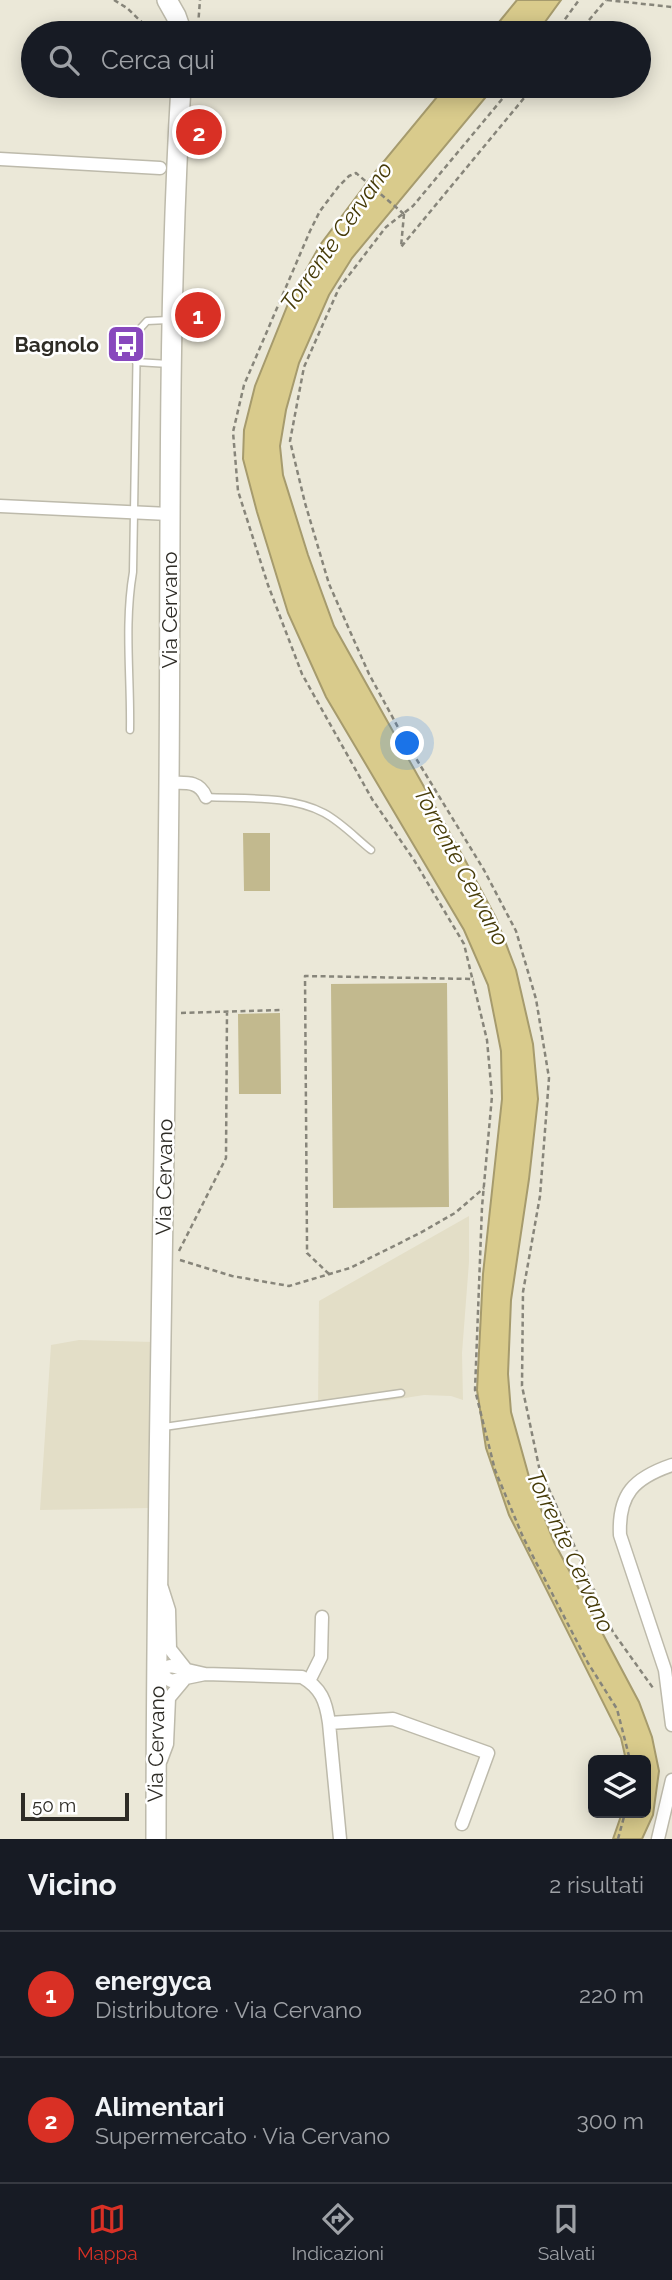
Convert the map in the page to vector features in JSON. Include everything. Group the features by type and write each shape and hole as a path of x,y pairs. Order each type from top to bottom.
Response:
{"main road":[{"path":"167,0 178,21"},
{"path":"183,0 183,21"},
{"name":"Via Cervano","path":"156,1839 169,783 171,320 174,197 180,98"}],"street":[{"path":"0,159 160,168"},
{"path":"0,506 169,514"},
{"path":"169,783 196,784 201,787 206,797"},
{"path":"672,1465 660,1469 631,1487 619,1516 620,1535 665,1670 672,1725"},
{"path":"158,1578 169,1610 170,1648 184,1674"},
{"path":"309,1681 321,1657 322,1617"},
{"path":"157,1672 171,1681 184,1674 302,1677 309,1681 322,1694 327,1706 340,1839"},
{"path":"156,1774 167,1744 169,1698 184,1674"},
{"path":"329,1723 393,1719 488,1753 462,1824"},
{"path":"658,1839 672,1780"}],"lane":[{"path":"130,730 129,598 134,572 137,332 141,326 154,319 171,320"},
{"path":"136,362 171,365"},
{"path":"206,797 278,800 308,806 325,813 371,850"},
{"path":"160,1428 401,1393"}],"path":[{"path":"114,0 141,21"},
{"path":"198,21 201,0"},
{"path":"564,21 579,0"},
{"path":"588,21 606,0 672,7"},
{"path":"503,98 404,214 386,227 339,288 304,367 290,441 305,503 330,584 369,674 406,743 484,870 516,931 536,999 549,1078 540,1196 523,1292 522,1386 539,1467 613,1632 653,1689 671,1704"},
{"path":"404,214 401,247 524,98"},
{"path":"404,214 359,174 349,176 320,211 291,272 244,385 233,432 238,491 268,585 302,674 372,799 414,860 464,944 487,1040 492,1096 484,1188 475,1390 495,1470 523,1537 588,1663 617,1709 629,1755"},
{"path":"329,1274 307,1253 306,976 474,979"},
{"path":"178,1013 283,1010"},
{"path":"226,1012 226,1158 175,1258 232,1276 289,1286 350,1268 420,1233 455,1213 484,1188"},
{"path":"618,1839 624,1818"}],"shaded area":[{"path":"243,833 270,833 270,891 244,891"},
{"path":"447,983 449,1207 333,1208 331,984"},
{"path":"280,1013 281,1094 239,1094 238,1014"},
{"path":"469,1216 469,1262 462,1353 463,1400 451,1396 424,1395 356,1402 318,1410 319,1301"},
{"path":"79,1340 153,1342 149,1508 40,1510 51,1345"}],"water":[{"path":"517,0 561,0 546,21 500,21"},
{"name":"Torrente Cervano","path":"436,98 485,98 352,258 329,295 299,363 286,410 280,446 283,475 334,626 496,918 516,970 533,1044 538,1099 511,1300 508,1374 511,1412 531,1484 554,1542 639,1702 652,1737 659,1771 653,1815 642,1839 613,1839 620,1818 651,1818 651,1755 625,1755 621,1738 509,1515 486,1448 477,1390 483,1274 502,1099 501,1051 488,985 464,930 326,697 288,613 243,459 244,430 255,386 290,299 320,245"}],"place":[{"name":"Alimentari","path":"199,132"},
{"name":"energyca","path":"198,315"},
{"name":"Bagnolo","path":"126,344"}]}
